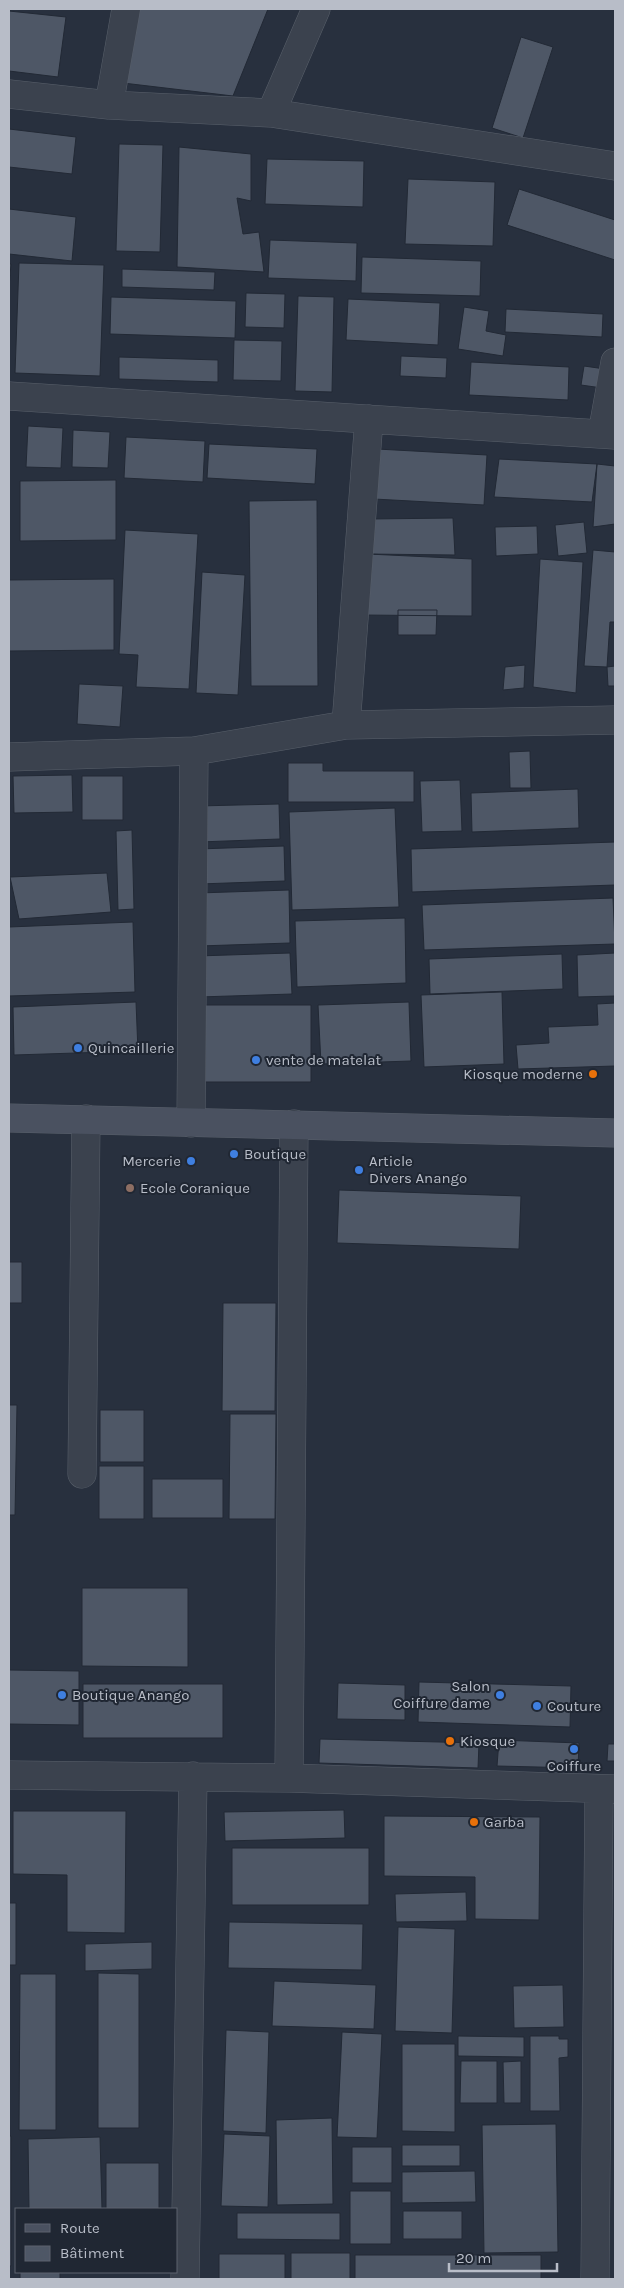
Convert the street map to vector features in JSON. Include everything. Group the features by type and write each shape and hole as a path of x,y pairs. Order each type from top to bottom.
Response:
{"street":[{"path":"109,105 126,9"},
{"path":"271,113 316,9"},
{"path":"9,94 109,105 271,113 615,166"},
{"path":"9,396 608,434 615,362"},
{"path":"346,725 369,419"},
{"path":"9,757 194,751 346,725 615,720"},
{"path":"191,1123 194,751"},
{"path":"9,1118 615,1133"},
{"path":"82,1474 86,1119"},
{"path":"289,1778 294,1124"},
{"path":"9,1775 289,1778 607,1789 595,2279"},
{"path":"184,2279 193,1776"}],"building":[{"path":"137,9 268,9 233,96 123,83"},
{"path":"9,11 66,17 58,77 9,71"},
{"path":"521,37 553,47 523,138 492,128"},
{"path":"9,129 76,137 72,174 9,167"},
{"path":"119,144 163,145 160,252 116,251"},
{"path":"179,147 251,154 251,201 237,198 243,234 259,232 264,272 177,267"},
{"path":"267,159 364,161 363,207 265,204"},
{"path":"408,179 495,182 493,246 405,244"},
{"path":"519,189 615,220 615,260 507,225"},
{"path":"9,209 76,217 72,261 9,254"},
{"path":"270,240 357,243 356,281 268,278"},
{"path":"362,257 481,261 480,296 361,293"},
{"path":"19,263 104,265 100,376 15,373"},
{"path":"9,264 11,264 9,287"},
{"path":"122,269 215,272 214,290 122,287"},
{"path":"246,293 285,294 284,328 245,327"},
{"path":"298,296 334,297 332,392 295,391"},
{"path":"111,297 236,301 235,338 110,334"},
{"path":"348,299 440,303 438,345 346,340"},
{"path":"464,307 489,311 486,331 506,335 503,356 458,349"},
{"path":"506,309 603,314 602,337 505,332"},
{"path":"234,340 282,341 281,381 233,380"},
{"path":"401,356 447,358 446,378 400,376"},
{"path":"119,357 218,360 218,382 119,379"},
{"path":"471,362 569,367 568,400 469,395"},
{"path":"584,366 605,369 602,388 581,385"},
{"path":"28,426 63,428 61,468 26,467"},
{"path":"73,430 110,432 108,468 72,467"},
{"path":"126,437 205,441 203,482 124,478"},
{"path":"209,444 317,449 315,484 207,478"},
{"path":"377,449 487,455 484,505 374,499"},
{"path":"499,459 597,464 592,502 494,497"},
{"path":"597,464 615,466 615,524 593,527"},
{"path":"116,480 116,540 20,541 20,481"},
{"path":"317,500 318,686 251,686 249,501"},
{"path":"453,518 455,555 368,554 370,519"},
{"path":"584,522 587,553 558,556 555,525"},
{"path":"537,526 538,554 496,556 495,527"},
{"path":"125,530 198,534 189,689 136,687 138,655 119,654"},
{"path":"593,550 615,552 615,622 610,622 607,667 584,666"},
{"path":"368,554 472,559 472,616 363,615"},
{"path":"540,559 583,562 576,693 533,687"},
{"path":"202,572 245,575 238,695 196,693"},
{"path":"114,579 114,650 9,651 9,580"},
{"path":"398,610 437,610 436,635 398,635"},
{"path":"525,665 524,688 503,690 505,667"},
{"path":"615,666 615,686 608,686 607,667"},
{"path":"79,684 123,686 120,727 77,724"},
{"path":"530,751 531,788 510,788 509,752"},
{"path":"288,763 323,763 323,771 414,771 414,802 288,802"},
{"path":"72,775 73,812 14,813 13,776"},
{"path":"82,776 123,776 123,820 82,820"},
{"path":"460,780 462,831 422,832 420,781"},
{"path":"578,789 579,828 472,832 471,793"},
{"path":"279,804 280,839 199,842 198,806"},
{"path":"395,808 399,907 292,910 289,812"},
{"path":"132,830 134,909 118,910 116,831"},
{"path":"615,842 615,885 412,892 411,849"},
{"path":"284,846 285,881 199,884 198,849"},
{"path":"107,873 111,912 19,919 10,877"},
{"path":"289,890 290,943 199,946 198,893"},
{"path":"613,898 615,944 424,950 422,905"},
{"path":"405,918 406,983 297,987 295,921"},
{"path":"133,922 135,992 9,996 9,927"},
{"path":"290,953 292,994 199,997 197,956"},
{"path":"615,953 615,996 578,997 577,955"},
{"path":"562,954 563,989 430,994 429,959"},
{"path":"502,992 504,1064 424,1067 421,995"},
{"path":"136,1002 138,1051 14,1055 13,1007"},
{"path":"409,1002 411,1061 321,1064 318,1005"},
{"path":"615,1003 615,1066 518,1069 516,1045 549,1043 548,1027 598,1025 597,1004"},
{"path":"203,1005 311,1005 311,1082 203,1082"},
{"path":"339,1190 521,1196 519,1249 337,1243"},
{"path":"9,1262 22,1262 22,1303 9,1303"},
{"path":"223,1303 276,1303 275,1411 222,1411"},
{"path":"9,1405 17,1405 15,1515 9,1515"},
{"path":"100,1410 144,1410 144,1462 100,1462"},
{"path":"230,1414 276,1414 275,1519 229,1519"},
{"path":"99,1466 144,1466 144,1519 99,1519"},
{"path":"152,1479 223,1479 223,1518 152,1518"},
{"path":"82,1588 188,1588 188,1667 82,1666"},
{"path":"9,1670 79,1671 79,1725 9,1724"},
{"path":"419,1682 571,1686 570,1727 418,1722"},
{"path":"338,1683 405,1685 405,1720 337,1719"},
{"path":"83,1684 223,1684 223,1738 83,1738"},
{"path":"320,1739 479,1743 478,1768 319,1763"},
{"path":"499,1740 579,1743 578,1768 497,1766"},
{"path":"608,1744 615,1744 615,1761 607,1761"},
{"path":"344,1810 345,1838 225,1841 224,1812"},
{"path":"13,1811 126,1811 125,1933 67,1932 67,1875 13,1874"},
{"path":"384,1816 540,1817 539,1920 475,1919 475,1877 384,1876"},
{"path":"232,1848 369,1848 369,1905 232,1905"},
{"path":"466,1892 467,1921 396,1922 395,1894"},
{"path":"9,1903 16,1903 16,1965 9,1965"},
{"path":"229,1922 363,1924 362,1970 228,1968"},
{"path":"398,1927 455,1929 452,2033 395,2031"},
{"path":"152,1942 152,1969 85,1971 85,1944"},
{"path":"98,1973 139,1974 139,2128 98,2128"},
{"path":"20,1974 56,1974 56,2130 19,2130"},
{"path":"274,1981 376,1985 374,2029 272,2026"},
{"path":"563,1985 564,2027 514,2028 513,1986"},
{"path":"226,2030 269,2032 266,2133 223,2131"},
{"path":"342,2032 382,2034 377,2138 337,2137"},
{"path":"458,2036 524,2037 524,2057 458,2056"},
{"path":"530,2036 559,2036 559,2039 568,2039 568,2057 559,2058 560,2111 530,2111"},
{"path":"402,2044 455,2044 455,2132 402,2131"},
{"path":"461,2061 497,2061 497,2103 460,2103"},
{"path":"521,2061 521,2103 504,2103 503,2062"},
{"path":"332,2118 333,2204 277,2205 276,2120"},
{"path":"556,2124 558,2252 484,2253 482,2125"},
{"path":"224,2134 270,2136 268,2207 221,2206"},
{"path":"9,2136 11,2136 11,2266 9,2266"},
{"path":"100,2137 102,2208 29,2208 28,2139"},
{"path":"402,2145 460,2145 460,2166 402,2166"},
{"path":"352,2147 392,2147 392,2183 352,2183"},
{"path":"106,2163 159,2163 159,2208 106,2208"},
{"path":"475,2171 476,2202 402,2203 402,2172"},
{"path":"350,2191 391,2191 391,2244 350,2244"},
{"path":"403,2211 462,2211 462,2239 403,2239"},
{"path":"237,2213 340,2213 340,2240 237,2239"},
{"path":"291,2253 350,2253 350,2279 291,2279"},
{"path":"219,2254 285,2254 285,2279 219,2279"},
{"path":"355,2255 541,2255 541,2279 355,2279"},
{"path":"20,2273 60,2273 60,2279 20,2279"}],"place":[{"name":"Quincaillerie","path":"78,1048"},
{"name":"vente de matelat","path":"256,1060"},
{"name":"Kiosque moderne","path":"593,1074"},
{"name":"Boutique","path":"234,1154"},
{"name":"Mercerie","path":"191,1161"},
{"name":"Article Divers Anango","path":"359,1170"},
{"name":"Ecole Coranique","path":"130,1188"},
{"name":"Boutique Anango","path":"62,1695"},
{"name":"Salon Coiffure dame","path":"500,1695"},
{"name":"Couture","path":"537,1706"},
{"name":"Kiosque","path":"450,1741"},
{"name":"Coiffure","path":"574,1749"},
{"name":"Garba","path":"474,1822"}]}
